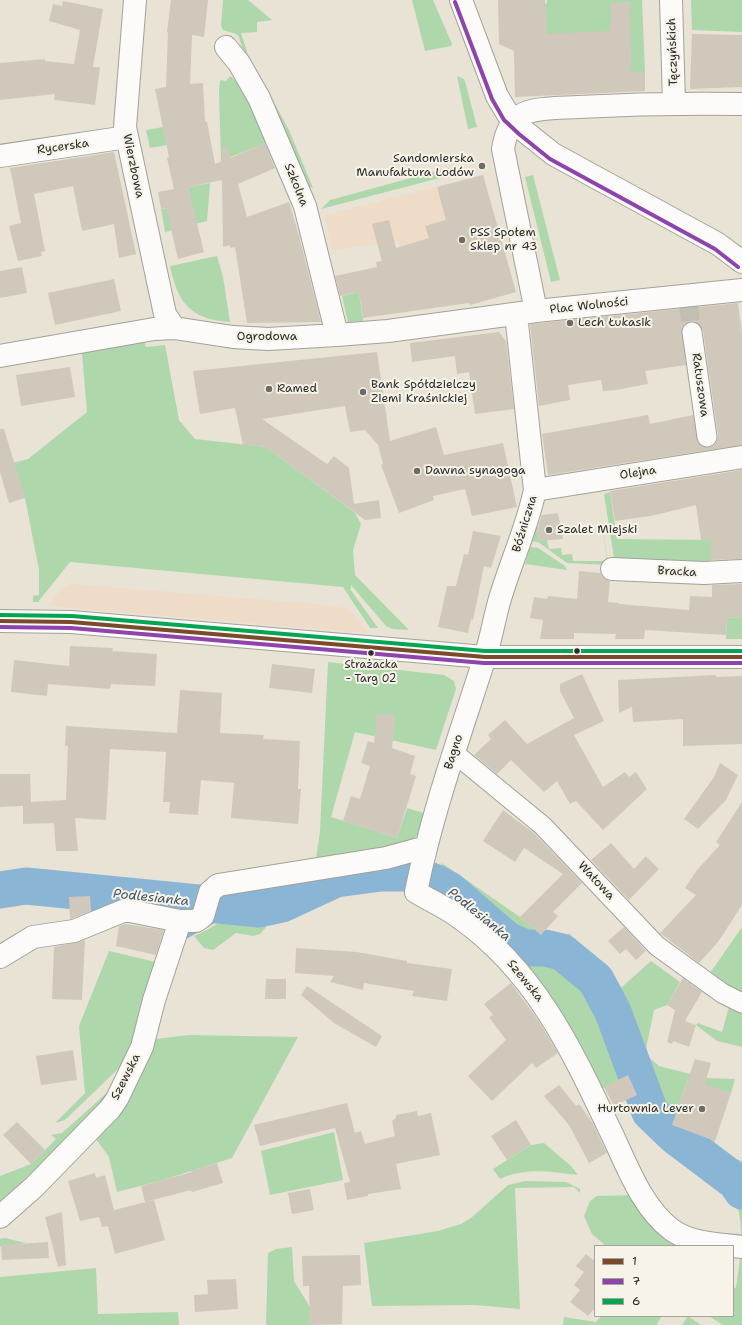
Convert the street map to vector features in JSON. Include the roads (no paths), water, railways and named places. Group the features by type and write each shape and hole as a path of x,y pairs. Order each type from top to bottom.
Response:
{"street":[{"name":"Wierzbowa","path":"135,0 125,127 165,314 174,328"},
{"path":"461,0 470,20 493,88 501,105 514,121 533,140 553,154 718,244 742,262"},
{"name":"Tęczyńskich","path":"671,0 674,103"},
{"name":"Szkolna","path":"226,47 239,63 259,98 305,206 337,335"},
{"path":"514,121 521,115 535,111 674,103 742,104"},
{"name":"Plac Wolności","path":"514,121 504,139 503,149 526,313 688,299 742,290"},
{"name":"Rycerska","path":"0,156 127,137"},
{"name":"Ogrodowa","path":"0,356 150,329 174,328 233,338 268,339 388,331 526,313"},
{"name":"Bóźniczna","path":"485,657 499,602 530,514 535,490 526,313"},
{"name":"Ratuszowa","path":"692,332 707,437"},
{"name":"Olejna","path":"535,490 742,457"},
{"name":"Bracka","path":"612,569 704,573 742,571"},
{"path":"0,621 71,622 485,657 742,657"},
{"name":"Bagno","path":"424,855 452,755 485,657"},
{"name":"Wałowa","path":"452,755 459,757 543,826 657,946 722,994 742,1003"},
{"path":"0,957 33,937 74,931 123,911 130,911 180,921 196,921 203,916 210,892 218,885 386,858 424,855"},
{"name":"Szewska","path":"424,855 416,892 459,917 505,956 540,999 571,1050 639,1191 659,1218 672,1229 685,1237 731,1245"},
{"name":"Szewska","path":"0,1217 34,1187 110,1109 117,1099 142,1047 154,1000 180,921"}],"waterway":[{"name":"Podlesianka","path":"0,890 26,886 259,909 282,904 336,879 381,873 411,873 436,883 449,890 507,940 525,948 545,948 562,952 596,980 613,1012 650,1112 675,1136 736,1182 742,1191"},
{"path":"184,937 212,921 223,906"}],"tunnel":[{"path":"688,302 692,332"}],"place":[{"name":"Sandomierska Manufaktura Lodów","path":"482,166"},
{"name":"PSS Społem Sklep nr 43","path":"462,240"},
{"name":"Lech Łukasik","path":"570,323"},
{"name":"Ramed","path":"269,389"},
{"name":"Bank Spółdzielczy Ziemi Kraśnickiej","path":"363,392"},
{"name":"Dawna synagoga","path":"417,471"},
{"name":"Szalet Miejski","path":"549,530"},
{"name":"Strażacka - Targ 02","path":"371,653"},
{"name":"Hurtownia Lever","path":"702,1109"}]}
